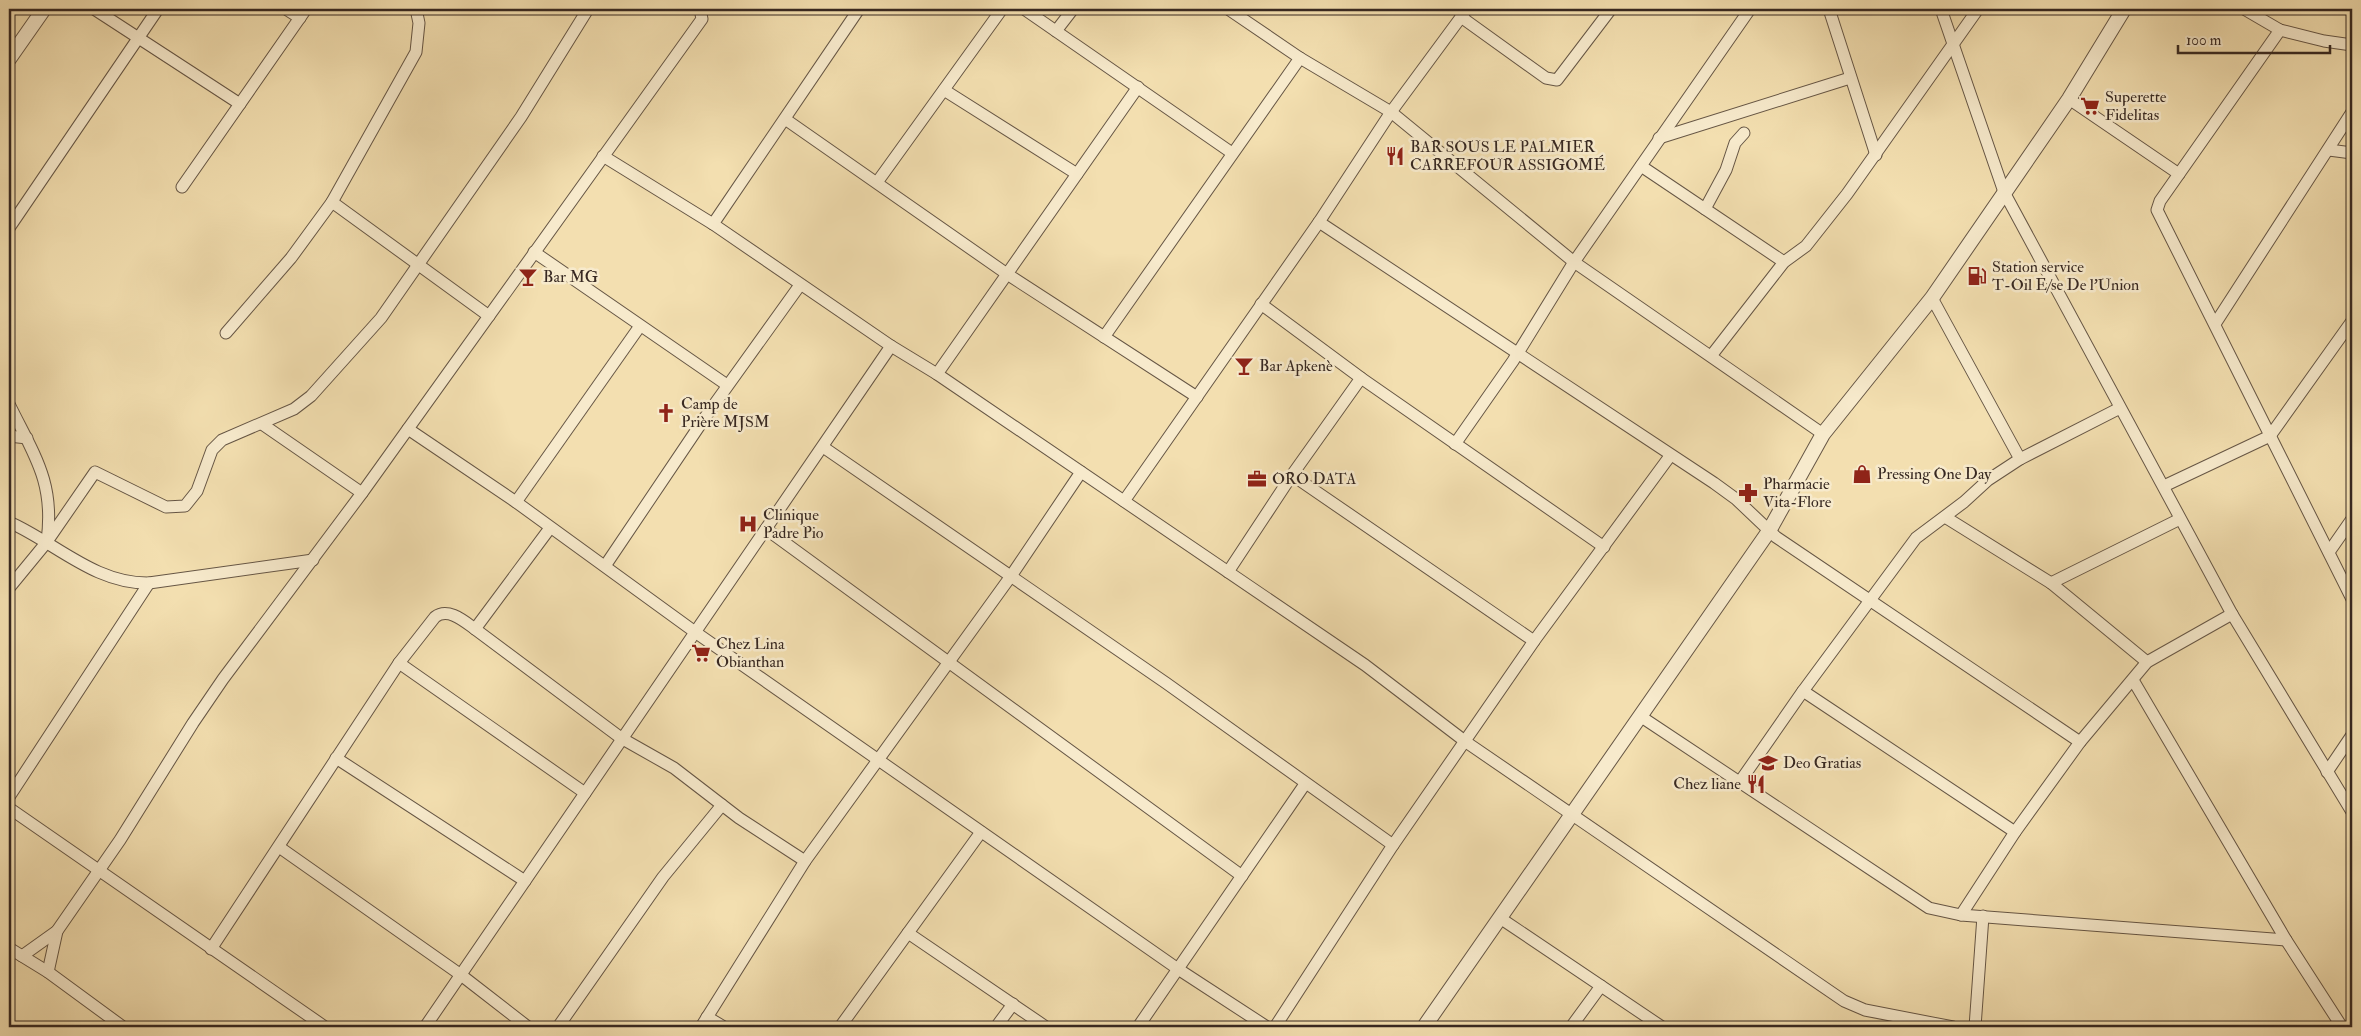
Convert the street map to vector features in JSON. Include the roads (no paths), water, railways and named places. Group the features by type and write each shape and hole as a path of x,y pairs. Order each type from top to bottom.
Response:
{"street":[{"path":"9,59 44,9"},
{"path":"94,9 240,104"},
{"path":"9,228 158,9"},
{"path":"182,187 303,13 286,9"},
{"path":"226,333 286,266 332,202 416,52 419,23 416,9"},
{"path":"9,588 46,543 95,472 166,507 185,506 197,491 212,450 222,440 294,410 311,396 381,318 521,117 588,9"},
{"path":"22,956 57,931 99,870 196,718 408,429 603,156 701,14 709,9"},
{"path":"714,224 859,9"},
{"path":"878,181 1002,9"},
{"path":"1024,9 1232,153"},
{"path":"1056,31 1073,9"},
{"path":"1228,9 1300,58 1391,112 1574,262 1823,434"},
{"path":"1124,501 1319,222 1391,112 1464,13 1546,78 1557,80 1611,9"},
{"path":"1455,444 1517,352 1574,262 1750,9"},
{"path":"1829,9 1876,155"},
{"path":"1941,9 2004,192 2232,614 2352,812"},
{"path":"1711,356 1784,262 1806,246 1876,155 1954,47 1978,9"},
{"path":"1424,1027 1769,531 1823,434 1932,298 2069,99 2124,9"},
{"path":"2244,9 2280,30 2324,42 2352,45"},
{"path":"2280,30 2160,201 2157,210 2352,599"},
{"path":"1104,337 1300,58"},
{"path":"1659,138 1850,78"},
{"path":"937,374 1138,87"},
{"path":"944,90 1077,174"},
{"path":"2069,99 2179,174"},
{"path":"2215,324 2352,112"},
{"path":"785,119 878,181 1007,274 1196,397"},
{"path":"1705,209 1726,170 1736,143 1744,133"},
{"path":"2329,150 2352,153"},
{"path":"603,156 714,224 891,346 937,374 1365,664 1466,742 1844,1001 1865,1010 1952,1027"},
{"path":"1641,166 1784,262"},
{"path":"332,202 489,316"},
{"path":"1319,222 1736,499 1769,531 2080,742"},
{"path":"534,252 727,385"},
{"path":"605,566 727,385 800,284"},
{"path":"1932,298 2020,459"},
{"path":"1261,304 1361,378 1604,547"},
{"path":"2164,486 2270,436 2352,321"},
{"path":"516,502 640,326"},
{"path":"425,1027 891,346"},
{"path":"1228,572 1292,475 1361,378"},
{"path":"9,404 42,471 48,495 49,521 46,543"},
{"path":"1739,783 1803,691 1916,538 1945,517 1988,480 2020,459 2120,408"},
{"path":"262,424 362,493"},
{"path":"408,429 516,502 696,632 880,759 981,832 1178,969 1267,1027"},
{"path":"9,436 27,438"},
{"path":"823,447 1166,683 1393,845"},
{"path":"1275,1027 1393,845 1534,642 1670,456"},
{"path":"724,1027 704,1022 805,860 1011,576 1081,472"},
{"path":"1292,475 1534,642"},
{"path":"1945,517 2051,583 2147,662"},
{"path":"2051,583 2180,519"},
{"path":"2329,552 2352,519"},
{"path":"9,522 107,578 130,584 313,560"},
{"path":"475,629 550,528"},
{"path":"766,529 1242,876"},
{"path":"9,797 148,583"},
{"path":"211,949 399,663 439,614 455,616 475,629 621,738 674,768 722,805 805,860"},
{"path":"1961,915 2015,832 2080,742 2147,662 2232,614"},
{"path":"399,663 584,793"},
{"path":"2133,680 2286,940 2342,1027"},
{"path":"1803,691 2015,832"},
{"path":"1640,716 1929,908 1961,915 2286,940"},
{"path":"2328,772 2352,735"},
{"path":"336,758 525,881"},
{"path":"1138,1027 1305,784"},
{"path":"558,1027 663,877 722,805"},
{"path":"9,808 211,949 311,1023 325,1027"},
{"path":"840,1027 981,832"},
{"path":"279,848 462,975 528,1027"},
{"path":"1975,1027 1983,916"},
{"path":"1500,918 1662,1027"},
{"path":"48,972 57,931"},
{"path":"908,933 1046,1027"},
{"path":"9,948 48,972 123,1027"},
{"path":"1571,1027 1602,986"},
{"path":"996,1027 1013,1004"}],"place":[{"name":"Superette Fidelitas","path":"2090,106"},
{"name":"BAR SOUS LE PALMIER CARREFOUR ASSIGOMÉ","path":"1395,156"},
{"name":"Station service T-Oil E/se De l'Union","path":"1977,276"},
{"name":"Bar MG","path":"528,277"},
{"name":"Bar Apkenè","path":"1244,366"},
{"name":"Camp de Prière MJSM","path":"666,413"},
{"name":"Pressing One Day","path":"1862,474"},
{"name":"ORO DATA","path":"1257,479"},
{"name":"Pharmacie Vita-Flore","path":"1748,493"},
{"name":"Clinique Padre Pio","path":"748,524"},
{"name":"Chez Lina Obianthan","path":"701,653"},
{"name":"Deo Gratias","path":"1768,763"},
{"name":"Chez liane","path":"1756,784"}]}
